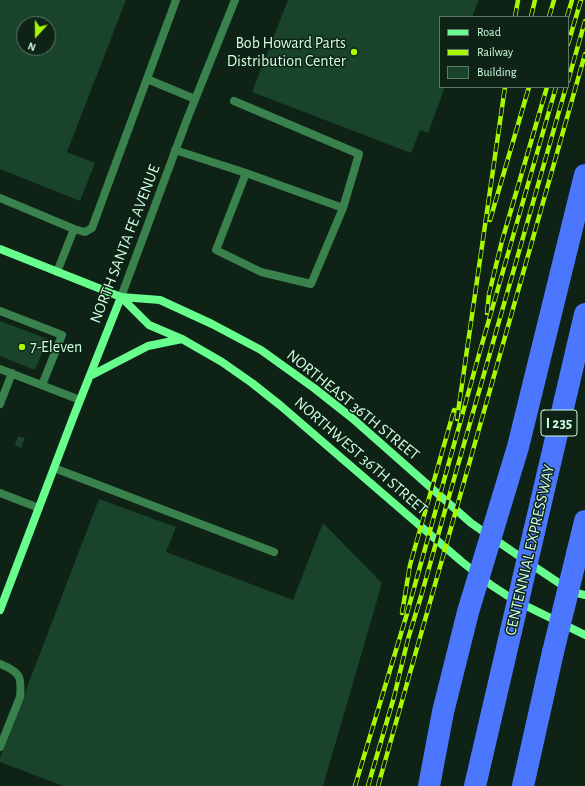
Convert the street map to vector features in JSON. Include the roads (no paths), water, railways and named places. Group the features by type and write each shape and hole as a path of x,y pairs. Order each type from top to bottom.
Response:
{"highway":[{"path":"429,786 444,712 468,612 518,447 585,176"},
{"name":"CENTENNIAL EXPRESSWAY","path":"475,786 585,314"},
{"path":"523,786 585,521"}],"main road":[{"name":"NORTHEAST 36TH STREET","path":"0,249 121,297 160,300 212,324 261,350 320,392 471,522 491,536"},
{"name":"NORTHWEST 36TH STREET","path":"121,297 149,325 182,339 228,366 252,383 281,406 479,576 514,600 585,635"},
{"name":"NORTH SANTA FE AVENUE","path":"0,610 121,297"},
{"path":"90,376 148,346 182,339"},
{"path":"491,536 562,585 585,596"}],"street":[{"path":"0,198 74,229 85,232 92,228 176,0"},
{"name":"NORTH SANTA FE AVENUE","path":"121,297 175,150 235,0"},
{"path":"147,79 195,99"},
{"path":"234,101 359,154 343,208 311,284 261,272 216,250 246,173"},
{"path":"175,150 246,173 343,208"},
{"path":"57,272 74,229"},
{"path":"0,311 62,335 42,385"},
{"path":"0,369 80,400"},
{"path":"0,404 12,373"},
{"path":"54,468 274,552"},
{"path":"0,493 39,508"},
{"path":"0,664 12,669 20,677 21,688 20,696 0,747"}],"railway":[{"path":"515,16 518,0"},
{"path":"531,16 535,0"},
{"path":"549,16 554,0"},
{"path":"567,16 572,0"},
{"path":"569,41 581,0"},
{"path":"569,77 585,21"},
{"path":"378,786 585,54"},
{"path":"457,419 505,88"},
{"path":"490,220 529,88"},
{"path":"487,313 489,294 502,241 547,88"},
{"path":"355,786 406,617 480,351 556,88"},
{"path":"368,786 394,697 408,639 566,88"},
{"path":"402,613 410,565 454,410"}],"place":[{"name":"Bob Howard Parts Distribution Center","path":"354,52"},
{"name":"7-Eleven","path":"22,347"}]}
